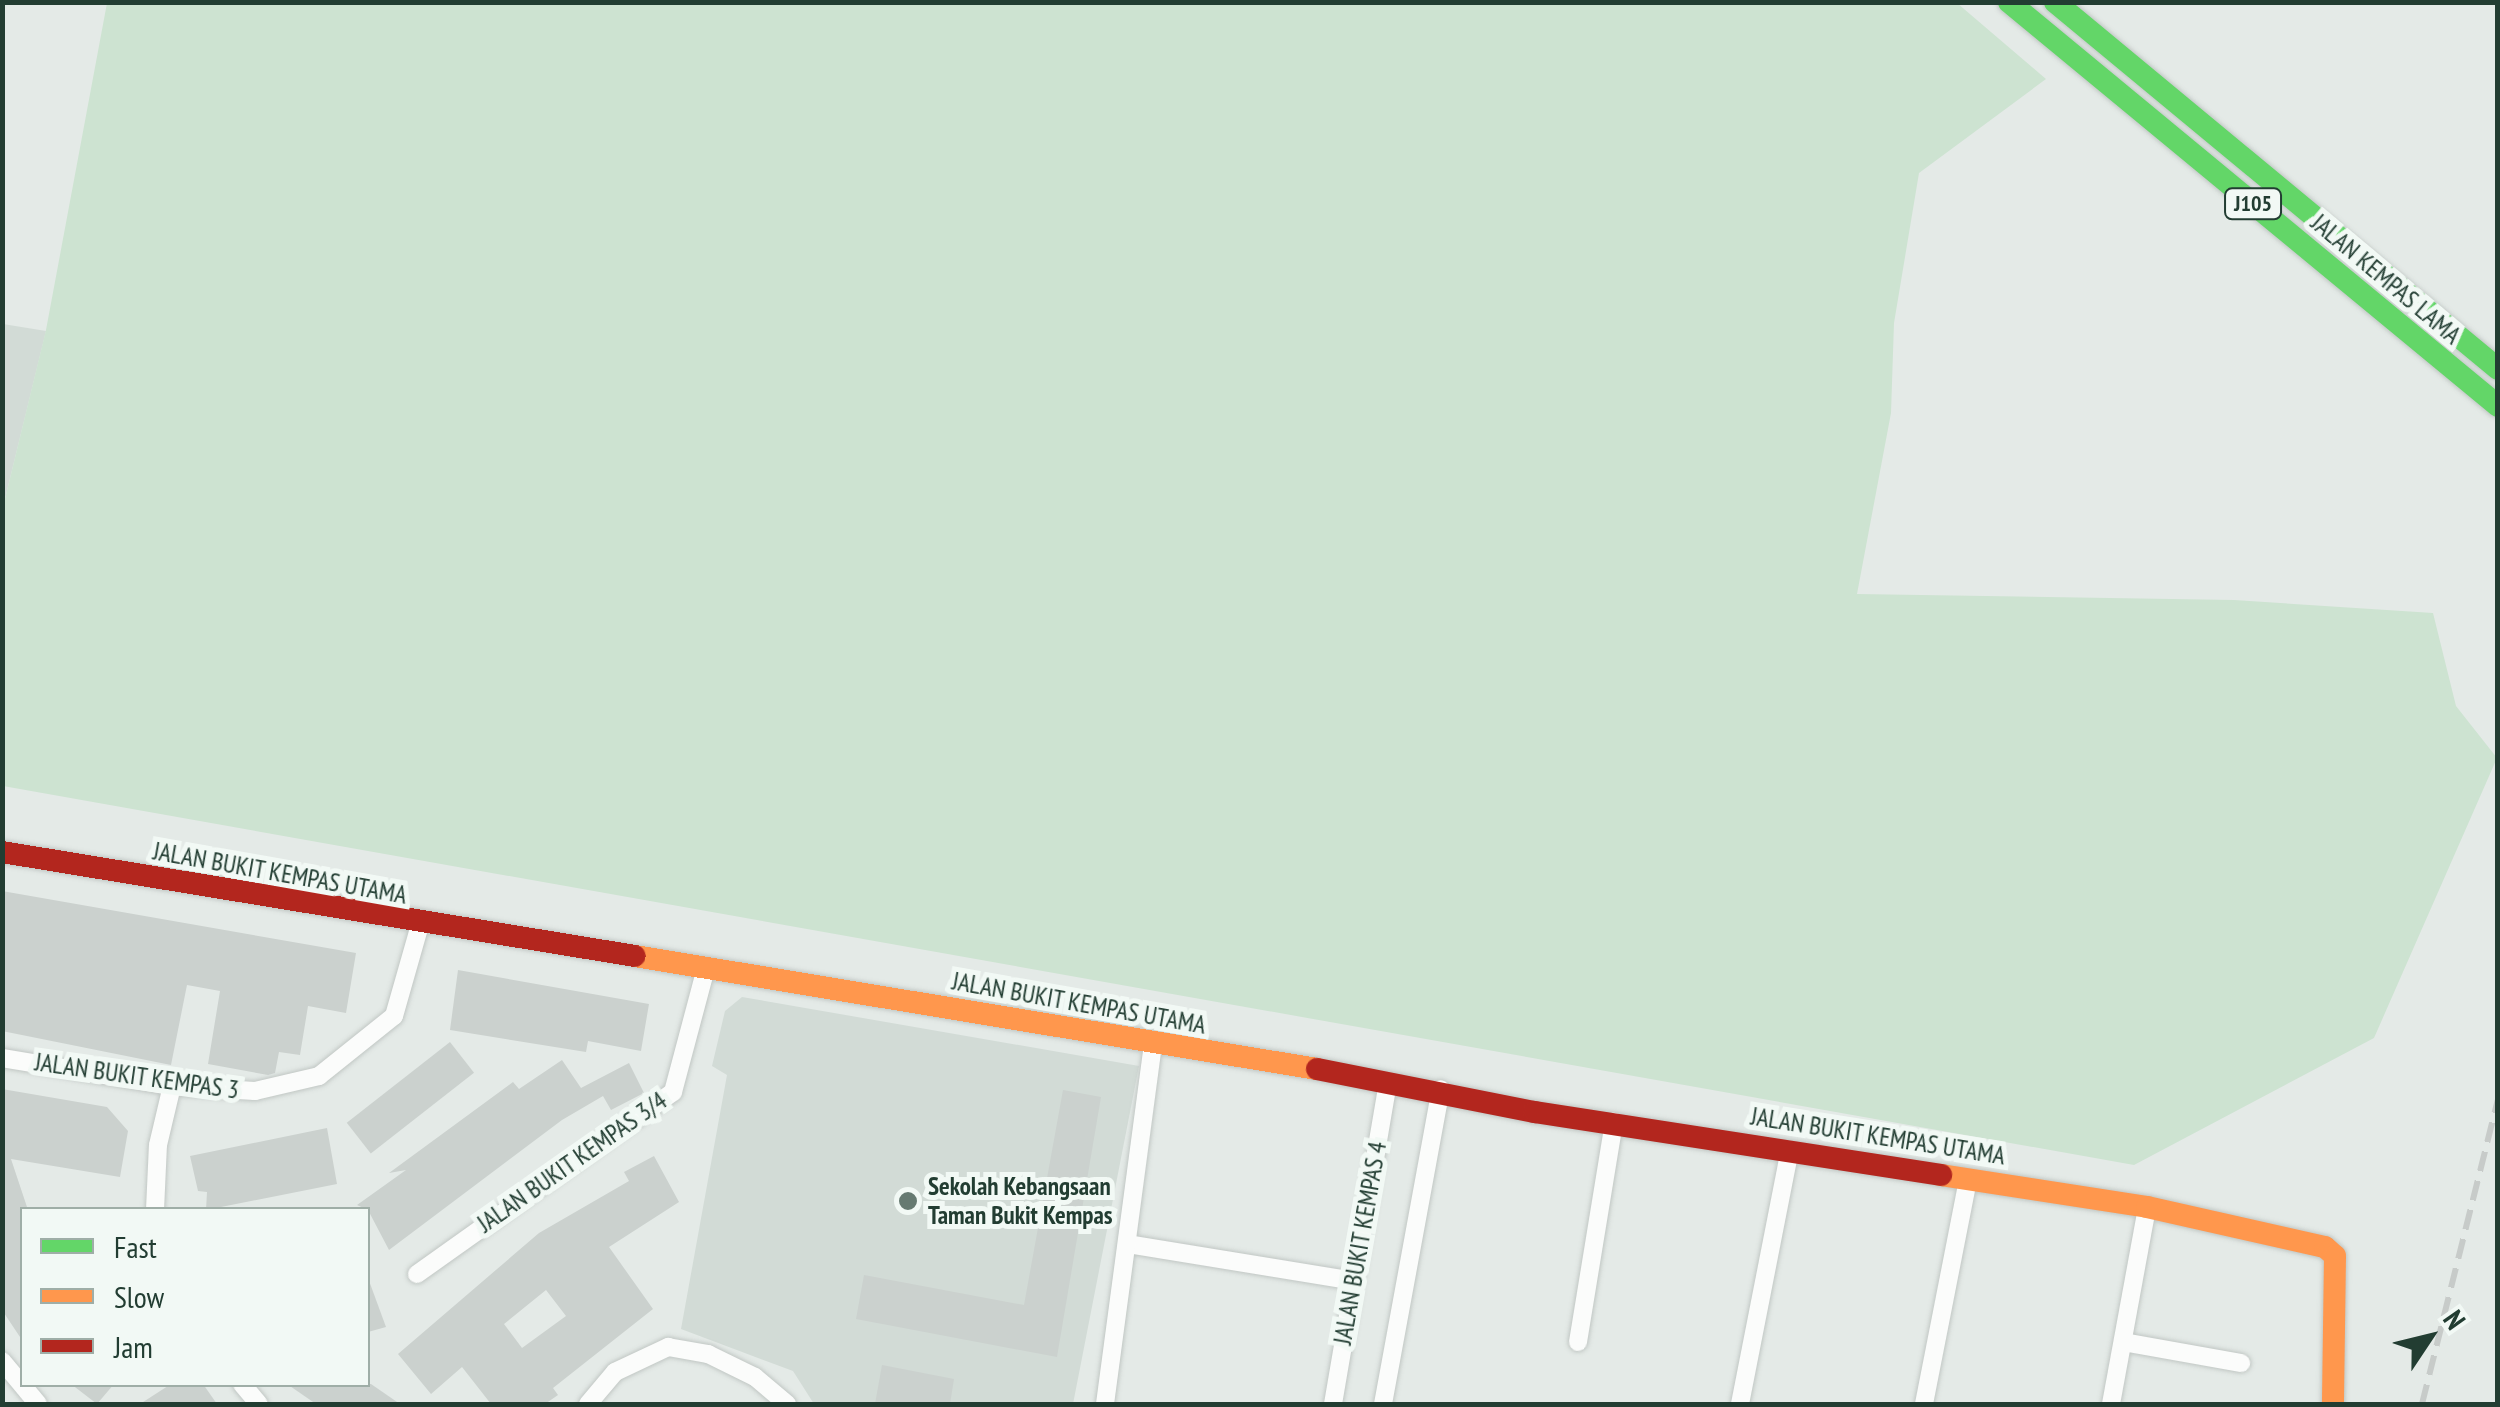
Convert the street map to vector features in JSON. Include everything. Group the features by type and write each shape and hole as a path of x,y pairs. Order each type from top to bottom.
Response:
{"street":[{"name":"JALAN KEMPAS LAMA","path":"2008,2 2498,406"},
{"name":"JALAN KEMPAS LAMA","path":"2055,2 2498,370"},
{"name":"JALAN BUKIT KEMPAS UTAMA","path":"2,852 420,925 706,968 1441,1089 1614,1122 2147,1207 2331,1249 2333,1404"},
{"name":"JALAN BUKIT KEMPAS 3","path":"2,1058 172,1086 255,1091 319,1076 394,1016 420,925"},
{"name":"JALAN BUKIT KEMPAS 3/4","path":"417,1274 673,1092 706,968"},
{"path":"1105,1404 1153,1044"},
{"name":"JALAN BUKIT KEMPAS 4","path":"1333,1404 1388,1082"},
{"path":"155,1207 158,1145 172,1086"},
{"name":"JALAN BUKIT KEMPAS 4","path":"1383,1404 1441,1089"},
{"path":"1578,1342 1614,1122"},
{"path":"1740,1404 1790,1150"},
{"path":"1924,1404 1968,1179"},
{"path":"2111,1404 2147,1207"},
{"path":"1128,1244 1354,1281"},
{"path":"2123,1342 2241,1363"},
{"path":"588,1404 615,1372 668,1347 708,1354 755,1377 787,1404"},
{"path":"2,1361 20,1382"}],"shaded area":[{"path":"3,324 46,331 3,507"},
{"name":"Sekolah Kebangsaan Taman Bukit Kempas","path":"742,997 1139,1066 1073,1404 814,1404 793,1371 681,1329 727,1075 712,1066 725,1011"}],"green space":[{"path":"107,3 1957,3 2046,79 1919,173 1894,323 1891,413 1857,594 2234,600 2433,613 2456,706 2497,758 2374,1038 2134,1165 3,786 3,507 46,330"}],"building":[{"path":"2,891 356,953 346,1013 308,1006 300,1055 279,1052 275,1073 268,1075 208,1064 220,991 187,985 171,1065 2,1031"},
{"path":"458,970 649,1004 641,1051 588,1041 586,1052 450,1030"},
{"path":"450,1042 474,1073 371,1153 347,1123"},
{"path":"562,1060 581,1088 629,1063 644,1093 611,1110 603,1096 562,1120 389,1250 370,1207 357,1205 406,1170 389,1173 513,1082 519,1089"},
{"path":"2,1089 107,1107 128,1131 120,1177 11,1159 27,1207 20,1207 20,1337 2,1310"},
{"path":"1063,1090 1101,1097 1057,1357 856,1319 864,1275 1024,1305"},
{"path":"327,1128 337,1184 206,1207 207,1192 198,1191 190,1156"},
{"path":"654,1156 679,1202 609,1247 653,1309 553,1388 558,1395 545,1404 491,1404 462,1367 431,1394 398,1354 539,1233 629,1181 624,1172","holes":["546,1290 566,1316 522,1348 504,1324"]},
{"path":"370,1283 386,1327 370,1331"},
{"path":"882,1365 954,1379 950,1404 875,1404"},
{"path":"371,1384 400,1404 316,1404 291,1387"},
{"path":"75,1387 111,1387 97,1404"},
{"path":"166,1387 205,1387 217,1404 140,1404"}],"railway":[{"path":"2422,1404 2498,1100"}],"traffic: fast":[{"path":"2009,2 2498,406"},
{"path":"2055,2 2498,369"}],"traffic: slow":[{"path":"635,956 1317,1069"},
{"path":"1941,1175 2147,1207 2325,1247 2335,1256 2333,1404"}],"traffic: jam":[{"path":"2,852 635,956"},
{"path":"1317,1069 1535,1112 1941,1175"}],"place":[{"name":"Sekolah Kebangsaan Taman Bukit Kempas","path":"908,1201"}]}
